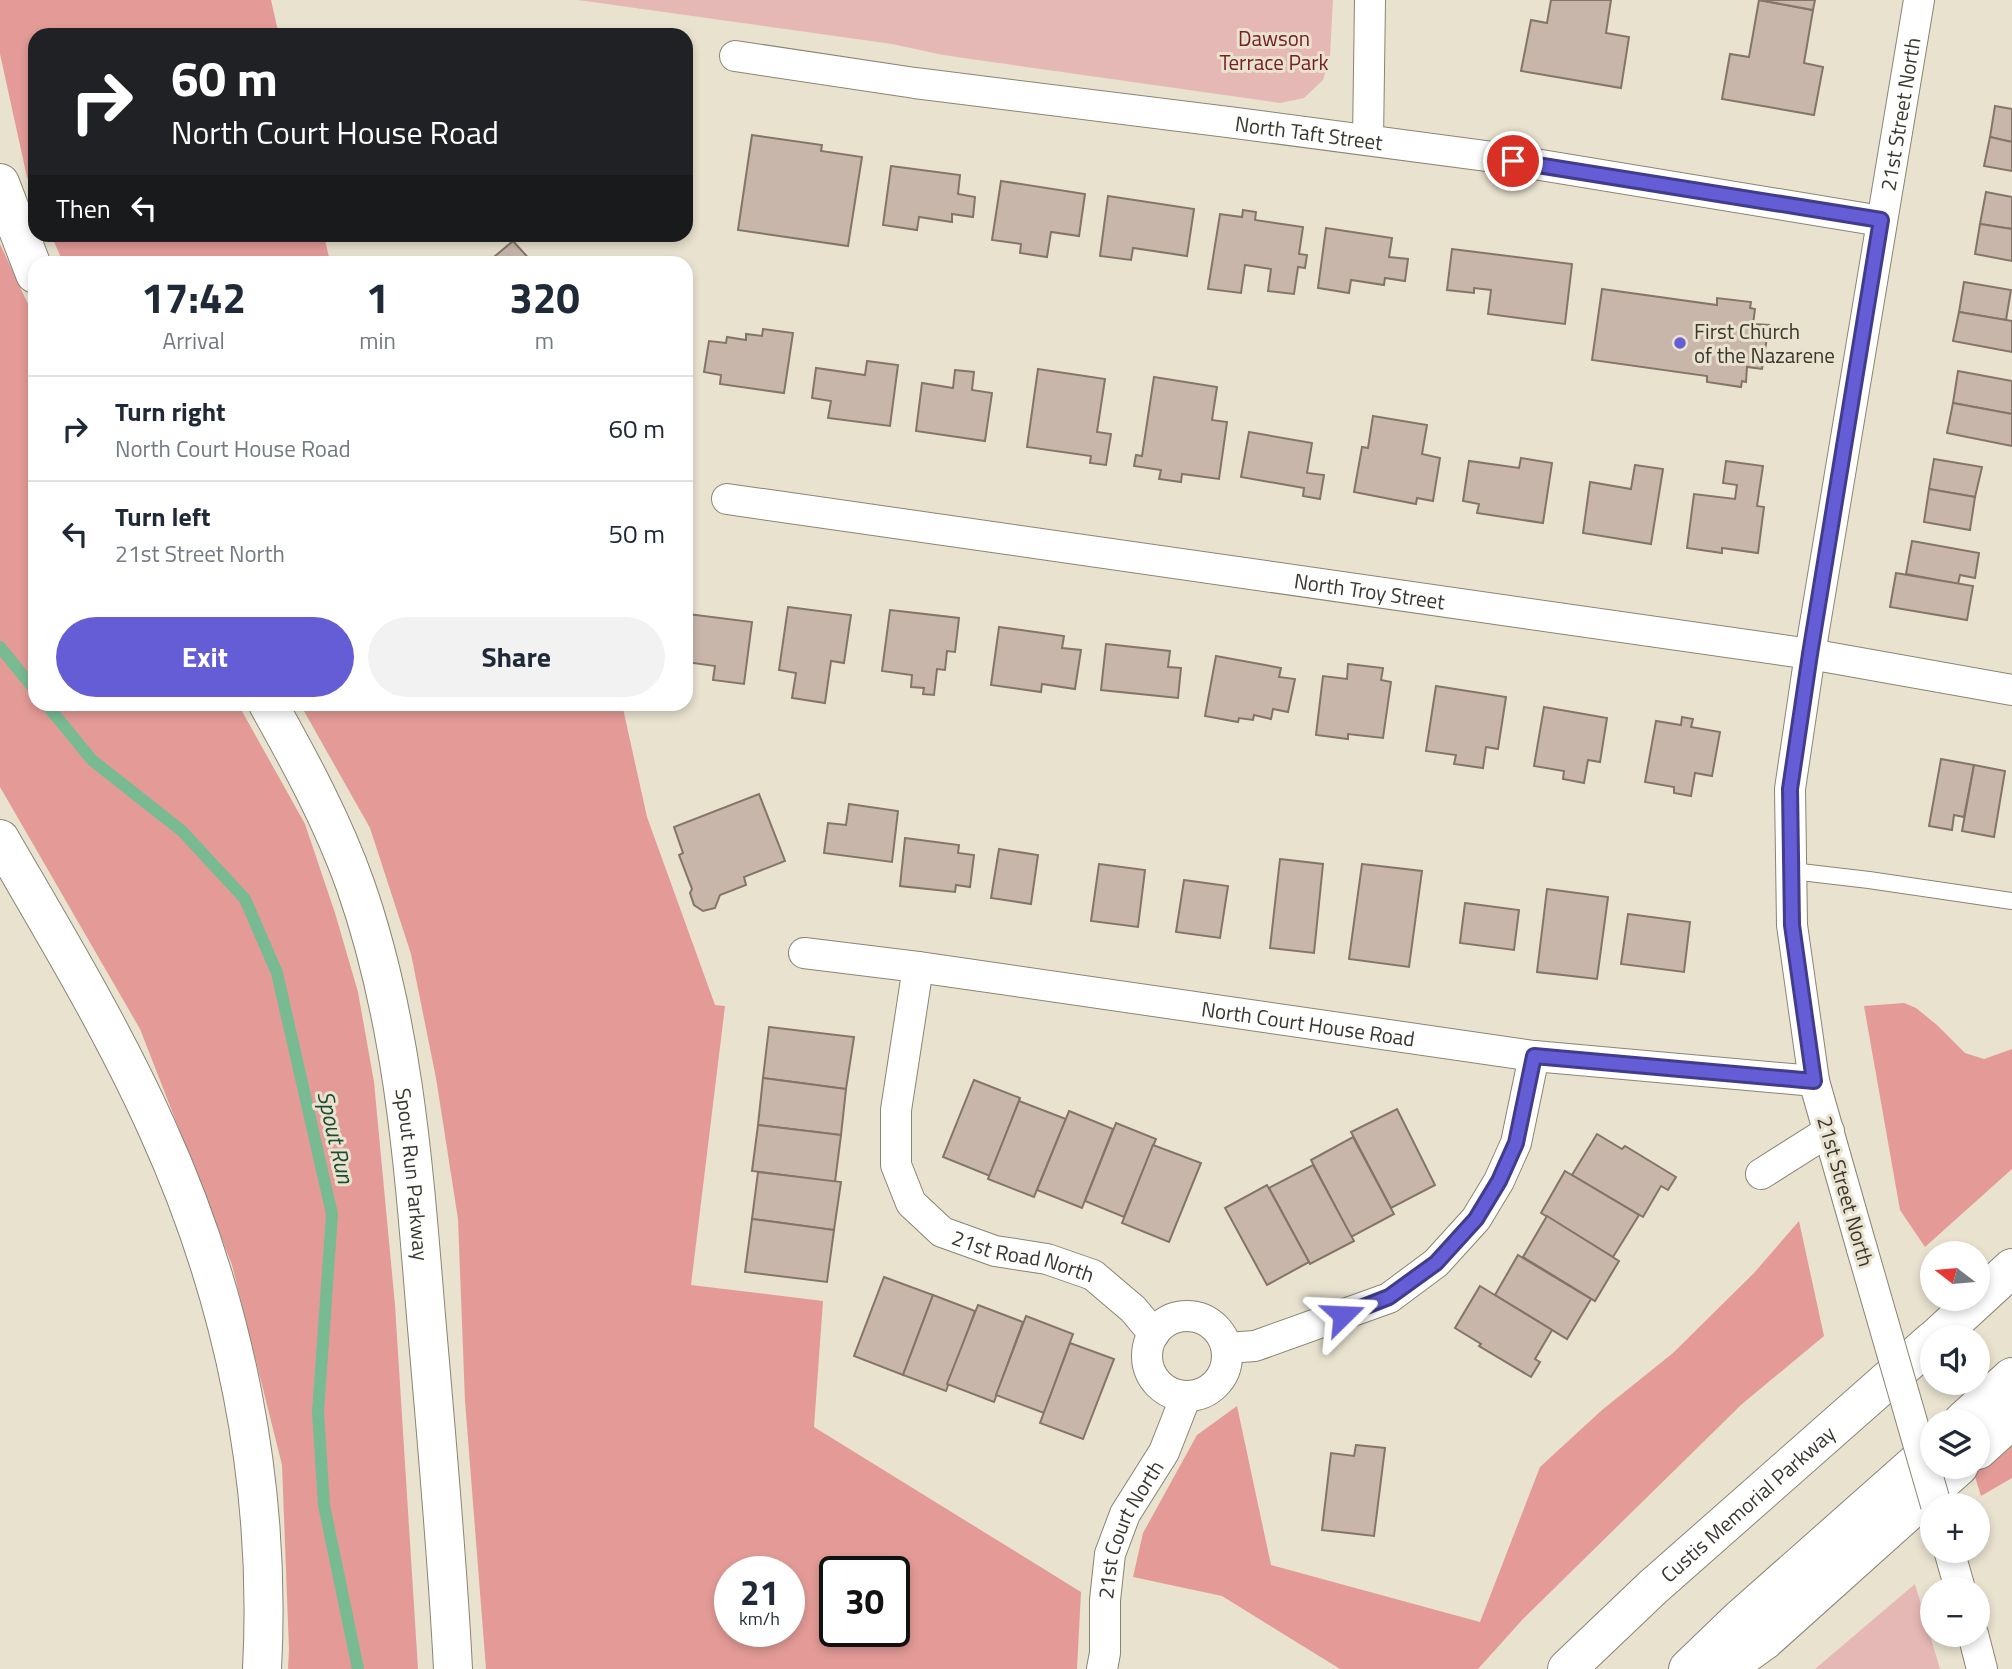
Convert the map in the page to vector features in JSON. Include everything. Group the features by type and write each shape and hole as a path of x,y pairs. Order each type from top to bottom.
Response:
{"highway":[{"path":"0,183 28,256"},
{"name":"Spout Run Parkway","path":"272,711 313,789 354,883 382,977 393,1028 417,1210 453,1669"},
{"path":"0,839 74,966 130,1072 157,1127 202,1238 233,1346 249,1426 260,1528 263,1586 262,1669"},
{"path":"1990,1265 2012,1238"},
{"name":"Custis Memorial Parkway","path":"1950,1325 2012,1268"},
{"name":"Custis Memorial Parkway","path":"1567,1669 1662,1579 1920,1352"},
{"path":"1976,1409 2012,1377"},
{"path":"1990,1439 2012,1419"},
{"path":"1688,1669 1740,1619 1920,1459"},
{"path":"1725,1669 1765,1640 1944,1479"}],"street":[{"path":"1368,140 1370,0"},
{"name":"21st Street North","path":"1919,0 1790,789 1792,925 1814,1081 1933,1493"},
{"name":"North Taft Street","path":"735,56 915,83 1486,156 1881,220"},
{"name":"North Troy Street","path":"727,499 1810,654 2012,690"},
{"name":"North Court House Road","path":"804,953 1534,1056 1814,1081"},
{"name":"21st Road North","path":"918,967 896,1110 896,1165 911,1203 943,1233 995,1251 1047,1259 1093,1275 1133,1309 1154,1334"},
{"path":"1227,1348 1255,1346 1389,1297 1436,1263 1476,1219 1499,1181 1516,1143 1534,1056"},
{"path":"1762,1174 1829,1131"},
{"path":"1179,1316 1196,1316 1210,1323 1221,1334 1227,1348 1227,1364 1221,1379 1210,1390 1195,1396 1180,1396 1165,1390 1153,1379 1148,1364 1147,1348 1154,1334 1165,1322 1179,1316"},
{"name":"21st Court North","path":"1102,1669 1105,1653 1105,1600 1111,1554 1125,1514 1164,1452 1186,1396"},
{"path":"1976,1647 1982,1669"}],"lane":[{"path":"1792,872 2012,901"}],"green space":[{"name":"Dawson Terrace Park","path":"578,0 1333,0 1330,56 1323,80 1304,98 1280,103"},
{"path":"1915,1584 1920,1601 1920,1647 1934,1647 1940,1669 1815,1669"}],"shaded area":[{"path":"0,0 271,0 277,28 28,28 28,179 0,54"},
{"path":"54,242 326,242 329,256 60,256"},
{"path":"0,244 28,304 28,711 242,711 305,824 335,913 358,992 374,1082 395,1305 418,1669 288,1669 282,1465 232,1265 140,1029 0,787"},
{"path":"304,711 624,711 647,817 715,1005 725,1006 691,1285 823,1301 814,1427 1081,1592 1077,1669 486,1669 465,1401 458,1219 436,1078 411,954 370,828"},
{"path":"1904,1003 1916,1008 1965,1053 1984,1059 2012,1049 2012,1169 1932,1241 1921,1241 1900,1210 1864,1006"},
{"path":"1799,1221 1824,1336 1742,1404 1523,1619 1478,1669 1340,1669 1222,1596 1133,1577 1143,1533 1197,1435 1237,1406 1271,1565 1480,1622 1540,1467 1602,1410 1673,1353 1754,1273"},
{"path":"2012,1425 2012,1478 1986,1493 1980,1493 1976,1479 1990,1479 1990,1448"}],"building":[{"path":"1551,0 1611,0 1606,33 1629,37 1621,88 1521,71 1531,20 1547,23"},
{"path":"1759,0 1813,10 1804,63 1823,67 1814,115 1722,99 1730,54 1749,57"},
{"path":"1759,0 1815,0 1813,10"},
{"path":"1995,106 2012,109 2012,142 1990,137"},
{"path":"752,135 822,145 821,151 862,157 848,246 738,230"},
{"path":"1990,137 2012,142 2012,171 1984,166"},
{"path":"891,166 960,175 958,194 975,197 973,217 952,214 952,222 919,217 917,230 883,225"},
{"path":"1001,181 1085,194 1079,236 1051,232 1047,257 1020,253 1021,244 992,240"},
{"path":"1986,192 2012,197 2012,229 1980,224"},
{"path":"1108,196 1194,209 1187,256 1133,248 1131,260 1100,256"},
{"path":"1243,210 1256,212 1255,220 1303,227 1299,254 1307,255 1305,268 1298,267 1294,294 1268,291 1271,269 1245,265 1241,293 1208,289 1220,214 1242,217"},
{"path":"1980,224 2012,229 2012,261 1975,254"},
{"path":"1326,228 1392,238 1389,257 1408,259 1405,281 1385,278 1384,285 1351,280 1349,293 1318,288"},
{"path":"514,242 527,256 495,256"},
{"path":"1452,249 1572,264 1565,324 1488,314 1491,290 1474,288 1474,293 1447,290"},
{"path":"1964,282 2011,290 2006,320 1959,312"},
{"name":"First Church of the Nazarene","path":"1602,289 1717,305 1717,298 1751,302 1750,308 1755,309 1753,324 1769,325 1762,369 1747,367 1746,382 1742,381 1741,387 1707,382 1707,376 1592,360"},
{"path":"1959,312 2012,321 2012,352 1953,341"},
{"path":"763,329 793,333 784,393 720,384 721,375 704,372 709,341 726,343 727,337 746,340 746,334 762,336"},
{"path":"867,361 898,365 890,426 828,418 831,401 812,398 816,368 865,375"},
{"path":"1038,369 1105,379 1097,432 1111,434 1106,465 1090,463 1091,456 1027,447"},
{"path":"955,370 974,372 972,390 992,393 985,441 916,431 922,383 953,388"},
{"path":"1958,371 2012,381 2012,414 1953,403"},
{"path":"1154,377 1217,387 1212,420 1227,422 1219,479 1182,474 1181,482 1159,479 1161,470 1134,466 1136,455 1142,456"},
{"path":"1953,403 2012,414 2012,446 1947,433"},
{"path":"1373,416 1427,425 1422,454 1440,458 1433,501 1417,498 1416,504 1354,492 1362,447 1368,448"},
{"path":"1249,432 1312,443 1307,473 1324,475 1320,499 1303,496 1304,488 1241,477"},
{"path":"1521,458 1552,463 1543,523 1477,513 1479,504 1463,501 1469,461 1519,468"},
{"path":"1934,459 1982,467 1975,497 1929,489"},
{"path":"1726,461 1763,466 1757,506 1764,507 1758,553 1722,548 1722,553 1687,548 1694,494 1735,499 1737,485 1723,483"},
{"path":"1635,465 1663,469 1651,544 1583,533 1590,482 1631,489"},
{"path":"1929,489 1975,497 1970,530 1924,522"},
{"path":"1912,541 1979,553 1975,578 1960,575 1958,584 1906,574"},
{"path":"1896,573 1973,586 1967,620 1890,607"},
{"path":"788,607 851,615 844,663 831,661 825,703 792,698 796,673 779,670"},
{"path":"890,610 959,618 955,652 947,651 945,670 937,669 934,695 923,694 924,688 911,687 912,675 882,671"},
{"path":"693,615 752,622 744,684 713,680 715,666 693,663"},
{"path":"999,627 1064,636 1062,648 1081,650 1075,689 1042,684 1041,692 991,685"},
{"path":"1106,644 1170,651 1168,667 1181,668 1178,698 1101,690"},
{"path":"1216,656 1281,668 1279,677 1295,679 1288,712 1273,709 1271,719 1254,715 1253,720 1239,718 1238,722 1205,716"},
{"path":"1348,664 1383,668 1381,680 1391,682 1383,738 1348,734 1348,739 1316,735 1323,676 1347,679"},
{"path":"1436,686 1506,697 1498,749 1486,747 1483,768 1454,764 1456,755 1426,751"},
{"path":"1544,707 1607,718 1600,762 1588,760 1584,783 1563,779 1564,771 1534,766"},
{"path":"1682,717 1693,719 1691,727 1720,732 1712,776 1695,773 1691,796 1674,793 1674,787 1645,782 1656,721 1681,725"},
{"path":"1941,759 1974,765 1964,817 1954,815 1952,830 1929,826"},
{"path":"1974,765 2005,771 1994,837 1962,831"},
{"path":"759,794 785,861 744,877 746,885 720,895 715,908 703,911 694,905 690,893 692,889 679,855 683,853 674,827"},
{"path":"849,804 898,811 892,862 824,853 828,823 846,825"},
{"path":"905,838 959,845 958,853 974,855 970,887 956,885 955,892 900,886"},
{"path":"999,849 1038,855 1031,904 991,898"},
{"path":"1280,859 1323,864 1314,953 1270,948"},
{"path":"1099,864 1145,870 1138,927 1091,921"},
{"path":"1362,864 1422,871 1409,967 1349,959"},
{"path":"1184,880 1228,886 1220,938 1176,932"},
{"path":"1547,889 1608,897 1597,979 1537,972"},
{"path":"1465,903 1519,910 1514,950 1460,943"},
{"path":"1628,914 1690,922 1684,972 1621,964"},
{"path":"769,1027 854,1037 846,1089 763,1078"},
{"path":"763,1078 846,1089 841,1135 758,1125"},
{"path":"974,1080 1020,1098 990,1176 943,1157"},
{"path":"1019,1101 1066,1119 1034,1197 988,1179"},
{"path":"1397,1109 1435,1185 1391,1208 1351,1132"},
{"path":"1069,1111 1113,1129 1082,1208 1037,1190"},
{"path":"1116,1123 1156,1139 1124,1217 1085,1201"},
{"path":"758,1125 841,1135 835,1182 752,1171"},
{"path":"1597,1134 1622,1149 1625,1146 1676,1177 1668,1190 1661,1186 1643,1217 1572,1175"},
{"path":"1353,1137 1394,1214 1351,1237 1311,1160"},
{"path":"1153,1145 1201,1163 1169,1242 1122,1223"},
{"path":"1313,1165 1354,1241 1310,1264 1269,1188"},
{"path":"1565,1171 1639,1215 1613,1257 1541,1213"},
{"path":"758,1172 841,1182 834,1230 752,1219"},
{"path":"1267,1185 1309,1262 1267,1285 1225,1208"},
{"path":"1547,1216 1619,1261 1595,1301 1523,1257"},
{"path":"752,1219 834,1230 827,1282 745,1272"},
{"path":"1518,1255 1591,1299 1567,1339 1495,1295"},
{"path":"884,1277 933,1295 903,1375 854,1356"},
{"path":"1480,1286 1552,1330 1535,1359 1540,1362 1531,1377 1479,1346 1481,1344 1455,1328"},
{"path":"933,1295 975,1311 946,1391 903,1375"},
{"path":"978,1305 1023,1322 994,1402 947,1384"},
{"path":"1026,1316 1073,1334 1044,1413 996,1395"},
{"path":"1070,1343 1114,1359 1083,1439 1040,1423"},
{"path":"1356,1445 1385,1448 1374,1536 1322,1530 1331,1453 1354,1456"}],"waterway":[{"name":"Spout Run","path":"0,647 28,681"},
{"name":"Spout Run","path":"52,711 92,760 182,831 245,899 277,973 332,1214 318,1412 324,1505 358,1669"}],"place":[{"name":"First Church of the Nazarene","path":"1680,343"}],"route":[{"path":"1343,1315 1389,1297 1436,1263 1476,1219 1499,1181 1516,1143 1534,1056 1814,1081 1792,925 1790,789 1881,220 1513,161"}]}
